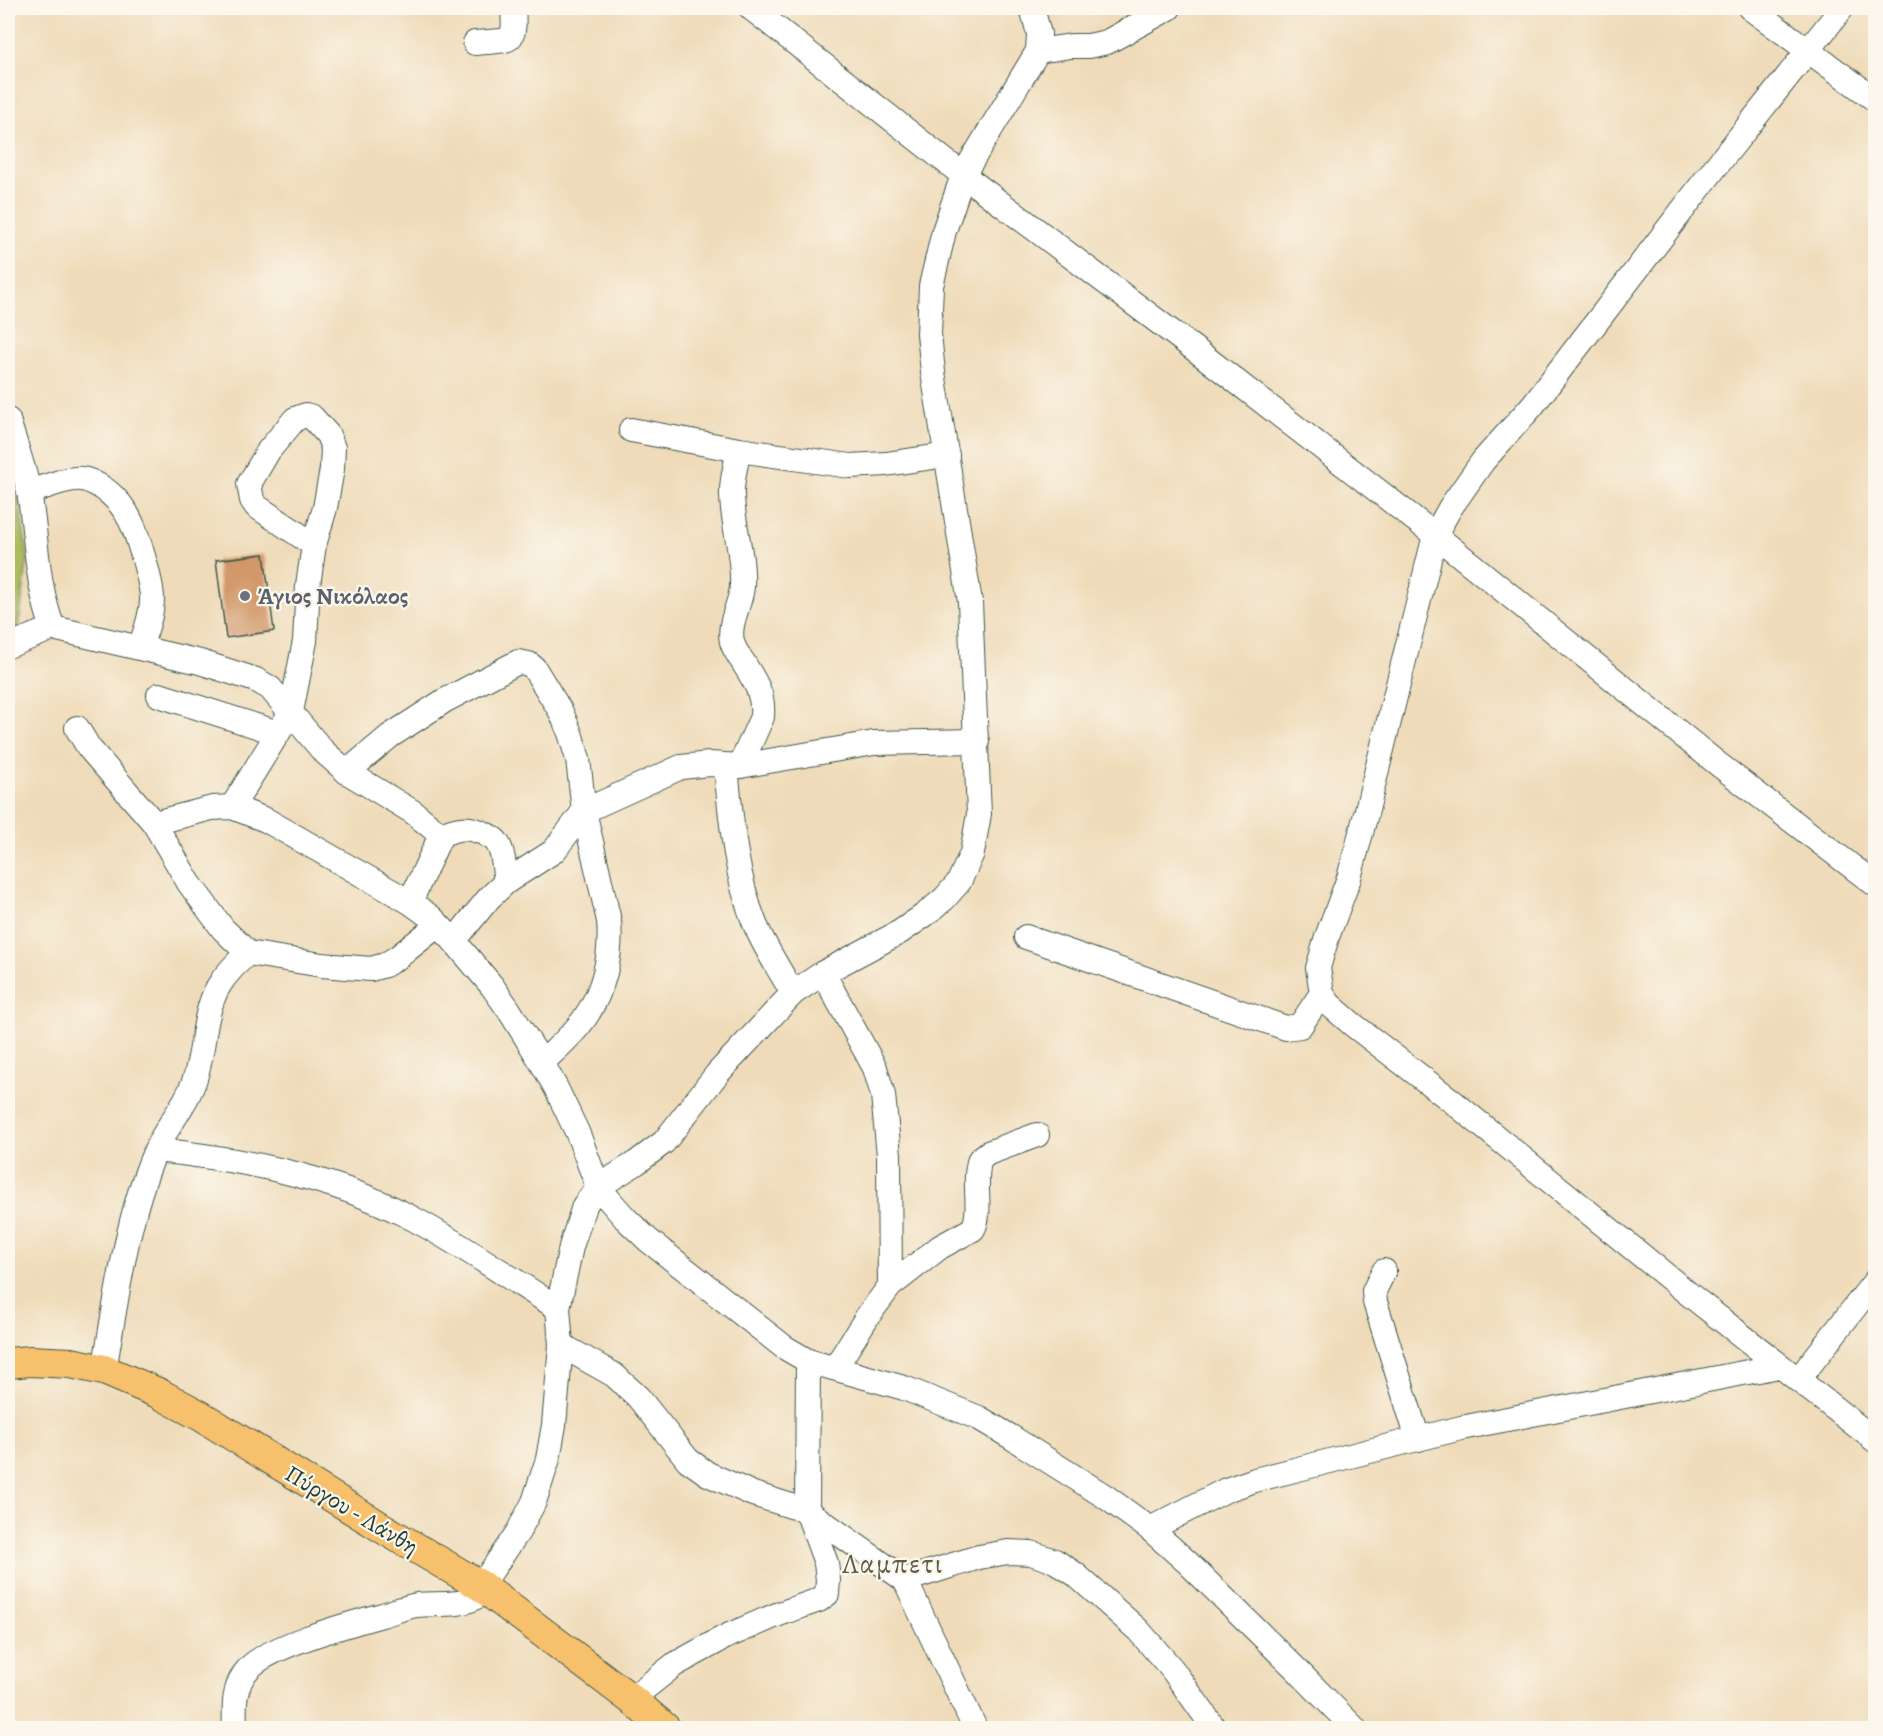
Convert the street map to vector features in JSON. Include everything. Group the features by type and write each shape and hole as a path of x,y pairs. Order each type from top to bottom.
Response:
{"main road":[{"name":"Πύργου - Λάνθη","path":"8,1363 30,1361 71,1363 104,1370 158,1393 201,1416 389,1533 481,1586 631,1699 665,1728"}],"street":[{"path":"475,43 510,38 515,30 513,8"},
{"path":"751,8 963,176 1197,351 1435,535 1718,764 1875,885"},
{"path":"236,1728 234,1700 238,1684 249,1668 265,1657 330,1631 414,1606 463,1602 476,1597 518,1532 534,1502 548,1459 554,1425 561,1345 558,1308 577,1224 584,1206 598,1187 664,1142 717,1074 793,993 823,973 900,932 944,899 959,882 972,853 979,813 977,741 970,602 933,372 929,334 931,286 944,231 963,176 1038,51 1038,34 1032,8"},
{"path":"1038,51 1107,42 1169,8"},
{"path":"1750,8 1875,100"},
{"path":"1842,8 1714,169 1532,406 1483,461 1450,508 1435,535 1352,868 1318,968 1322,993 1329,1004 1352,1024 1452,1101 1875,1441"},
{"path":"232,807 291,712 305,641 308,585 314,545 333,469 333,448 328,435 312,417 306,415 295,419 269,450 249,484 256,506 314,545"},
{"path":"8,420 29,492 41,586 45,607 53,628"},
{"path":"631,430 740,450 849,466 894,463 947,455"},
{"path":"740,450 733,476 732,495 741,558 742,583 731,635 735,650 759,688 763,708 762,717 733,766 740,876 756,927 793,993"},
{"path":"29,492 75,479 85,479 101,486 117,499 127,512 135,528 151,585 150,616 140,648"},
{"path":"8,646 53,628 200,662 256,680 270,688 323,751 347,772 414,812 441,835"},
{"path":"347,772 390,736 444,701 518,662 524,662 534,668 561,712 578,759 584,811 609,921 610,938 609,958 597,997 584,1020 542,1063"},
{"path":"159,695 278,733"},
{"path":"77,728 90,748 154,823 189,883 223,929 248,952 322,965 370,969 385,965 446,933 506,882 554,851 584,811 681,767 710,764 733,766 874,743 977,741"},
{"path":"154,823 212,808 232,807 266,820 410,902 432,918 497,994 542,1063 578,1134 598,1187 648,1240 783,1347 808,1361 904,1388 979,1418 1087,1485 1150,1529 1226,1599 1354,1728"},
{"path":"410,902 441,835 457,829 477,830 496,840 500,845 506,882"},
{"path":"1026,937 1286,1028 1300,1026 1322,993"},
{"path":"104,1370 130,1230 140,1192 156,1149 193,1083 211,1003 217,988 248,952"},
{"path":"823,973 875,1068 883,1095 889,1155 890,1286"},
{"path":"835,1368 867,1317 890,1286 940,1248 973,1229 977,1219 975,1176 980,1159 988,1153 1037,1135"},
{"path":"156,1149 238,1161 279,1170 368,1197 437,1232 558,1308"},
{"path":"1384,1271 1374,1291 1375,1302 1419,1438"},
{"path":"1150,1529 1226,1490 1255,1480 1419,1438 1515,1417 1788,1373 1875,1280"},
{"path":"561,1345 614,1376 638,1397 688,1460 708,1474 753,1494 807,1511 905,1580 975,1728"},
{"path":"631,1699 674,1665 725,1637 819,1600 827,1594 826,1563 807,1511 808,1361"},
{"path":"905,1580 979,1557 1008,1552 1031,1553 1055,1561 1075,1574 1138,1630 1172,1669 1214,1728"}],"green space":[{"path":"8,453 14,473 28,557 18,627 8,626"}],"building":[{"name":"Άγιος Νικόλαος","path":"264,554 274,631 226,638 216,560"}],"place":[{"name":"Άγιος Νικόλαος","path":"245,596"}],"district":[{"name":"Λαμπετι","path":"893,1564"}]}
